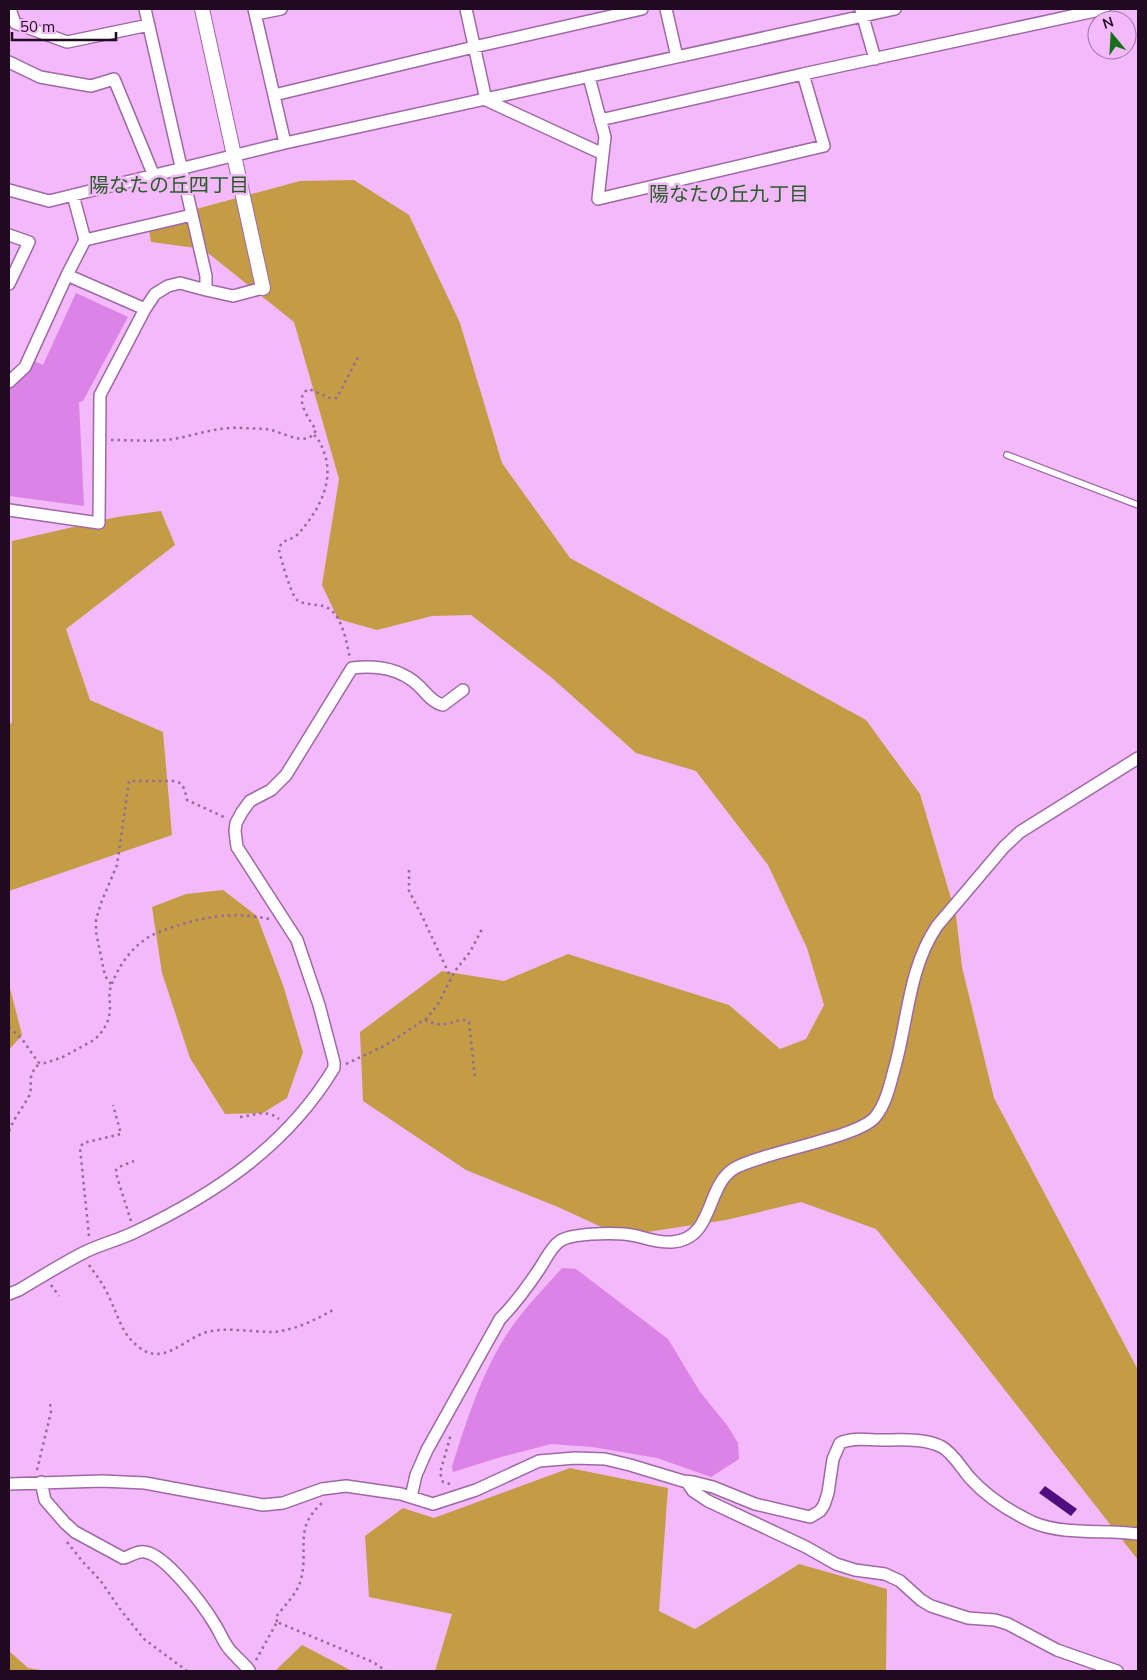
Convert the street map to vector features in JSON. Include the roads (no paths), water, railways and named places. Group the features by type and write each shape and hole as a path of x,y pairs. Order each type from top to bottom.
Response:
{"street":[{"path":"10,9 15,23 67,42 149,24"},
{"path":"145,9 206,276 206,290"},
{"path":"9,510 99,523 100,394 145,309 156,294 168,286 180,284 233,296 264,288 202,9"},
{"path":"281,9 255,12 285,143"},
{"path":"466,9 486,100"},
{"path":"274,95 642,9"},
{"path":"666,9 677,57"},
{"path":"9,190 49,201 285,143 589,77 862,12 896,9"},
{"path":"600,120 1104,9"},
{"path":"862,12 874,59"},
{"path":"9,62 40,77 91,86 114,79 154,176"},
{"path":"589,77 605,137 598,199 824,146 803,74"},
{"path":"486,100 603,154"},
{"path":"9,382 26,366 85,240 73,195"},
{"path":"85,240 192,215"},
{"path":"9,235 29,242 9,284"},
{"path":"67,275 145,309"},
{"path":"9,1294 87,1251 133,1233 204,1196 260,1156 286,1131 314,1098 334,1068 318,1005 297,940 237,847 236,823 255,797 271,790 286,775 352,668 367,666 393,669 413,681 428,696 443,705 463,690"},
{"path":"411,1497 416,1475 427,1450 500,1319 515,1303 555,1246 566,1238 608,1234 624,1234 665,1242 690,1238 697,1232 728,1173 751,1161 847,1132 872,1120 876,1116 888,1091 899,1051 910,992 918,962 937,926 1004,847 1020,832 1138,758"},
{"path":"9,1484 102,1480 145,1483 263,1506 283,1503 334,1486 358,1487 411,1497 433,1504 476,1490 540,1461 595,1459 617,1461 687,1482 713,1487 755,1504 810,1517 820,1511 824,1505 830,1483 833,1459 840,1443 851,1439 912,1441 934,1444 943,1448 971,1480 990,1498 1006,1509 1035,1523 1056,1528 1138,1534"},
{"path":"38,1482 45,1500 75,1532 123,1558 138,1552 146,1552 164,1563 189,1588 209,1615 229,1650 248,1670"},
{"path":"687,1482 693,1491 708,1501 806,1547 836,1564 860,1571 885,1574 900,1581 921,1600 931,1606 968,1618 995,1620 1008,1624 1056,1650 1117,1671"}],"lane":[{"path":"1007,454 1138,505"}],"district":[{"name":"陽なたの丘四丁目","path":"169,185"},
{"name":"陽なたの丘九丁目","path":"729,194"}]}
